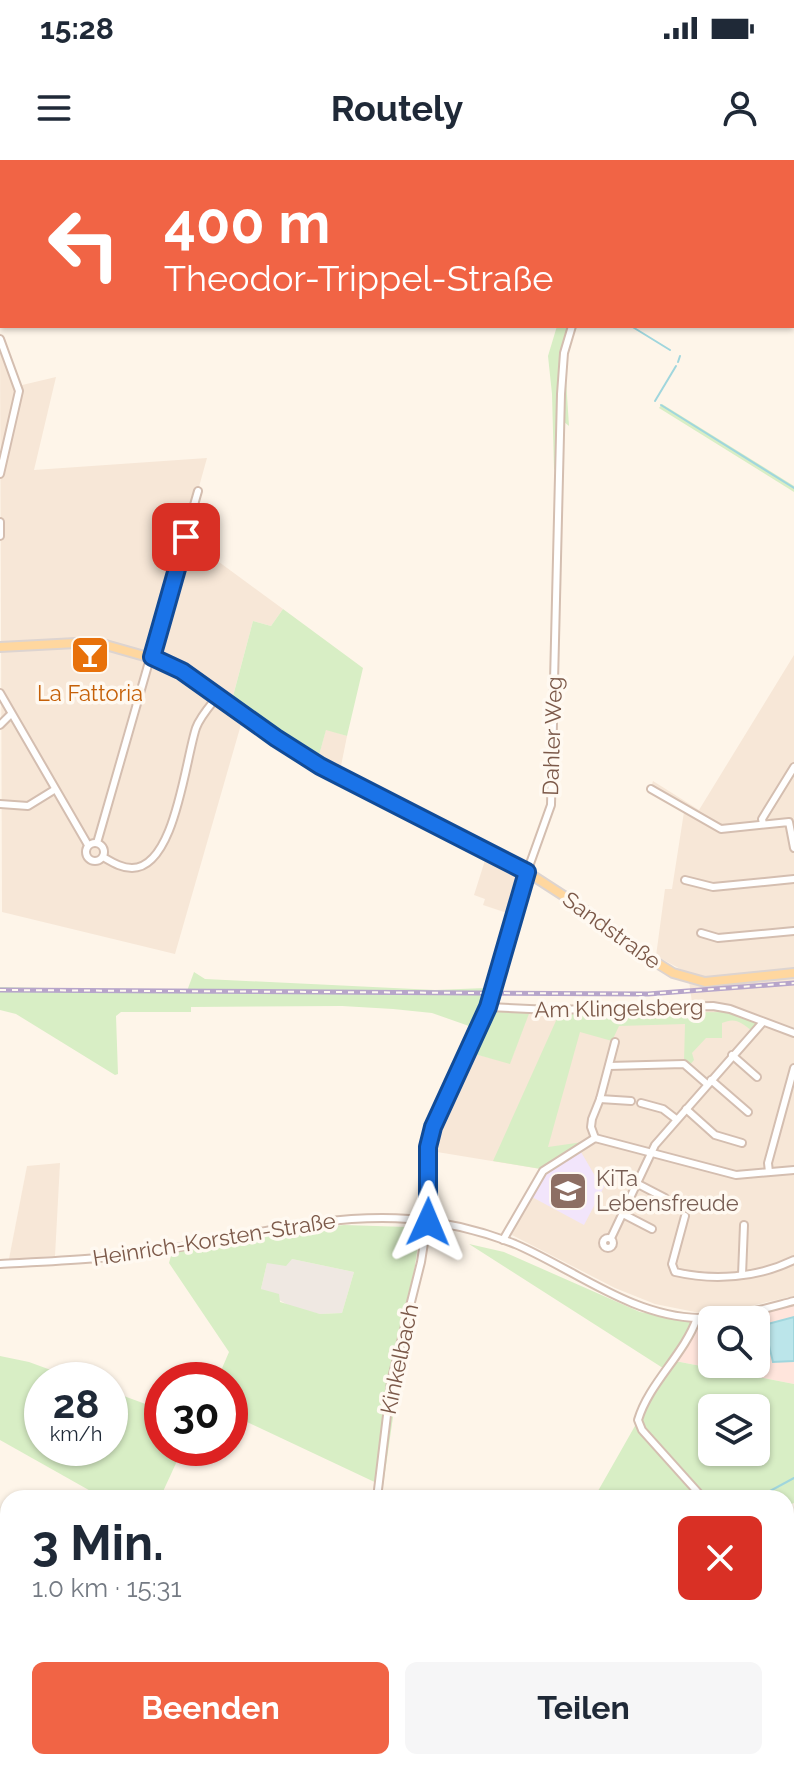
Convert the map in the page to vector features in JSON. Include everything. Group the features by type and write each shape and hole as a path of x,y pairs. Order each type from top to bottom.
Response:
{"main road":[{"name":"Sandstraße","path":"0,647 95,642 152,657 182,671 320,766 527,872 578,905 633,948 685,978 705,982 794,973"}],"street":[{"name":"Dahler Weg","path":"428,1222 428,1147 433,1127 488,1007 527,872 551,805 561,394 564,353 571,328"},
{"path":"0,339 19,391 0,474"},
{"path":"97,843 198,491"},
{"path":"0,522 0,536"},
{"path":"0,693 88,845 86,854 89,859 96,861 103,857"},
{"path":"103,857 133,868 155,858 169,832 196,729 217,697"},
{"path":"0,725 10,715"},
{"path":"763,824 762,819 794,767"},
{"path":"651,789 721,829 789,822 794,848"},
{"path":"0,804 28,806 54,790"},
{"path":"88,845 97,843 104,848 103,857"},
{"path":"685,880 713,887 794,879"},
{"path":"701,933 718,938 794,931"},
{"name":"Am Klingelsberg","path":"488,1007 551,1010 713,1006 730,1009 794,1033"},
{"path":"611,1238 650,1153 676,1119 763,1022"},
{"path":"595,1138 591,1127 615,1042"},
{"path":"732,1055 757,1077"},
{"path":"609,1066 684,1064 748,1112"},
{"path":"769,1172 768,1163 794,1068"},
{"path":"600,1099 631,1101"},
{"path":"641,1103 663,1109 676,1119"},
{"path":"686,1109 715,1135 742,1143"},
{"path":"503,1240 543,1171 595,1138 736,1175 794,1170"},
{"path":"638,1184 665,1198"},
{"path":"623,1214 652,1229"},
{"path":"685,1216 672,1264 675,1272 695,1277 723,1278 794,1260"},
{"name":"Heinrich-Korsten-Straße","path":"0,1264 129,1255 329,1220 375,1217 428,1222 503,1240 639,1306 697,1318 751,1312 794,1301"},
{"name":"Kinkelbach","path":"378,1490 391,1382 428,1222"},
{"path":"742,1275 744,1225"},
{"path":"696,1490 642,1430 638,1420 690,1336 697,1318"}],"shaded area":[{"path":"0,333 18,386 56,377 34,470 207,458 185,537 283,609 271,626 253,621 229,711 242,721 175,954 2,912"},
{"path":"794,655 794,1296 750,1306 698,1306 698,1313 655,1304 615,1288 512,1235 512,1228 545,1174 541,1169 431,1151 436,1128 471,1053 510,1063 531,1006 692,1003 688,973 656,956 665,889 672,889 684,812 650,791 653,781 699,810"},
{"path":"326,729 347,736 340,771 318,759"},
{"path":"487,854 523,873 510,914 483,905 485,899 474,895"},
{"name":"KiTa Lebensfreude","path":"581,1152 598,1181 605,1185 584,1225 532,1197 546,1174"},
{"path":"60,1163 55,1256 9,1259 27,1166"},
{"path":"292,1259 354,1272 342,1313 320,1314 291,1307 261,1289 267,1263"},
{"path":"794,1305 794,1384 763,1378 770,1378 770,1310"},
{"path":"698,1325 698,1365 675,1361"}],"green space":[{"path":"556,328 574,328 565,365 569,426 563,421 561,473 554,469 548,356"},
{"path":"662,404 794,486 794,492 659,408"},
{"path":"283,609 363,668 347,736 326,730 318,759 232,700 253,621 271,626"},
{"path":"194,972 205,979 435,990 486,988 485,1007 475,1025 469,1026 432,1013 342,1006 191,1007 191,1012 121,1012 116,1016 118,1074 115,1075 16,1014 0,1010 0,987 187,991"},
{"path":"488,1011 530,1011 510,1064 471,1053"},
{"path":"726,1012 758,1023 752,1031 738,1021 722,1023 722,1038 706,1038 692,1053 694,1060 689,1066 684,1062 685,1024 619,1026 612,1041 580,1032 548,1147 583,1142 541,1169 493,1161 559,1014"},
{"path":"344,1225 407,1227 413,1230 418,1245 383,1486 248,1422 248,1362 225,1362 229,1352 169,1263 172,1252 260,1234","holes":["292,1259 354,1272 342,1313 320,1314 280,1302 279,1294 261,1289 267,1263 286,1266"]},
{"path":"469,1244 504,1252 640,1312 698,1322 666,1370"},
{"path":"0,1356 29,1362 24,1362 24,1454 0,1440"},
{"path":"675,1361 698,1365 698,1378 763,1378 794,1384 794,1490 599,1490"},
{"path":"128,1398 144,1403 144,1466 175,1466 164,1490 89,1490 46,1466 128,1466"}],"water":[{"path":"794,1317 794,1361 773,1362 770,1323"}],"waterway":[{"path":"634,328 670,350"},
{"path":"678,362 680,356"},
{"path":"655,401 676,366"},
{"path":"661,405 794,488"},
{"path":"772,1490 794,1478"}],"railway":[{"path":"0,990 648,994 794,983"}],"place":[{"name":"La Fattoria","path":"90,655"},
{"name":"KiTa Lebensfreude","path":"568,1191"}],"route":[{"path":"186,537 152,657 182,671 320,766 527,872 488,1007 433,1127 428,1147 428,1222"}]}
